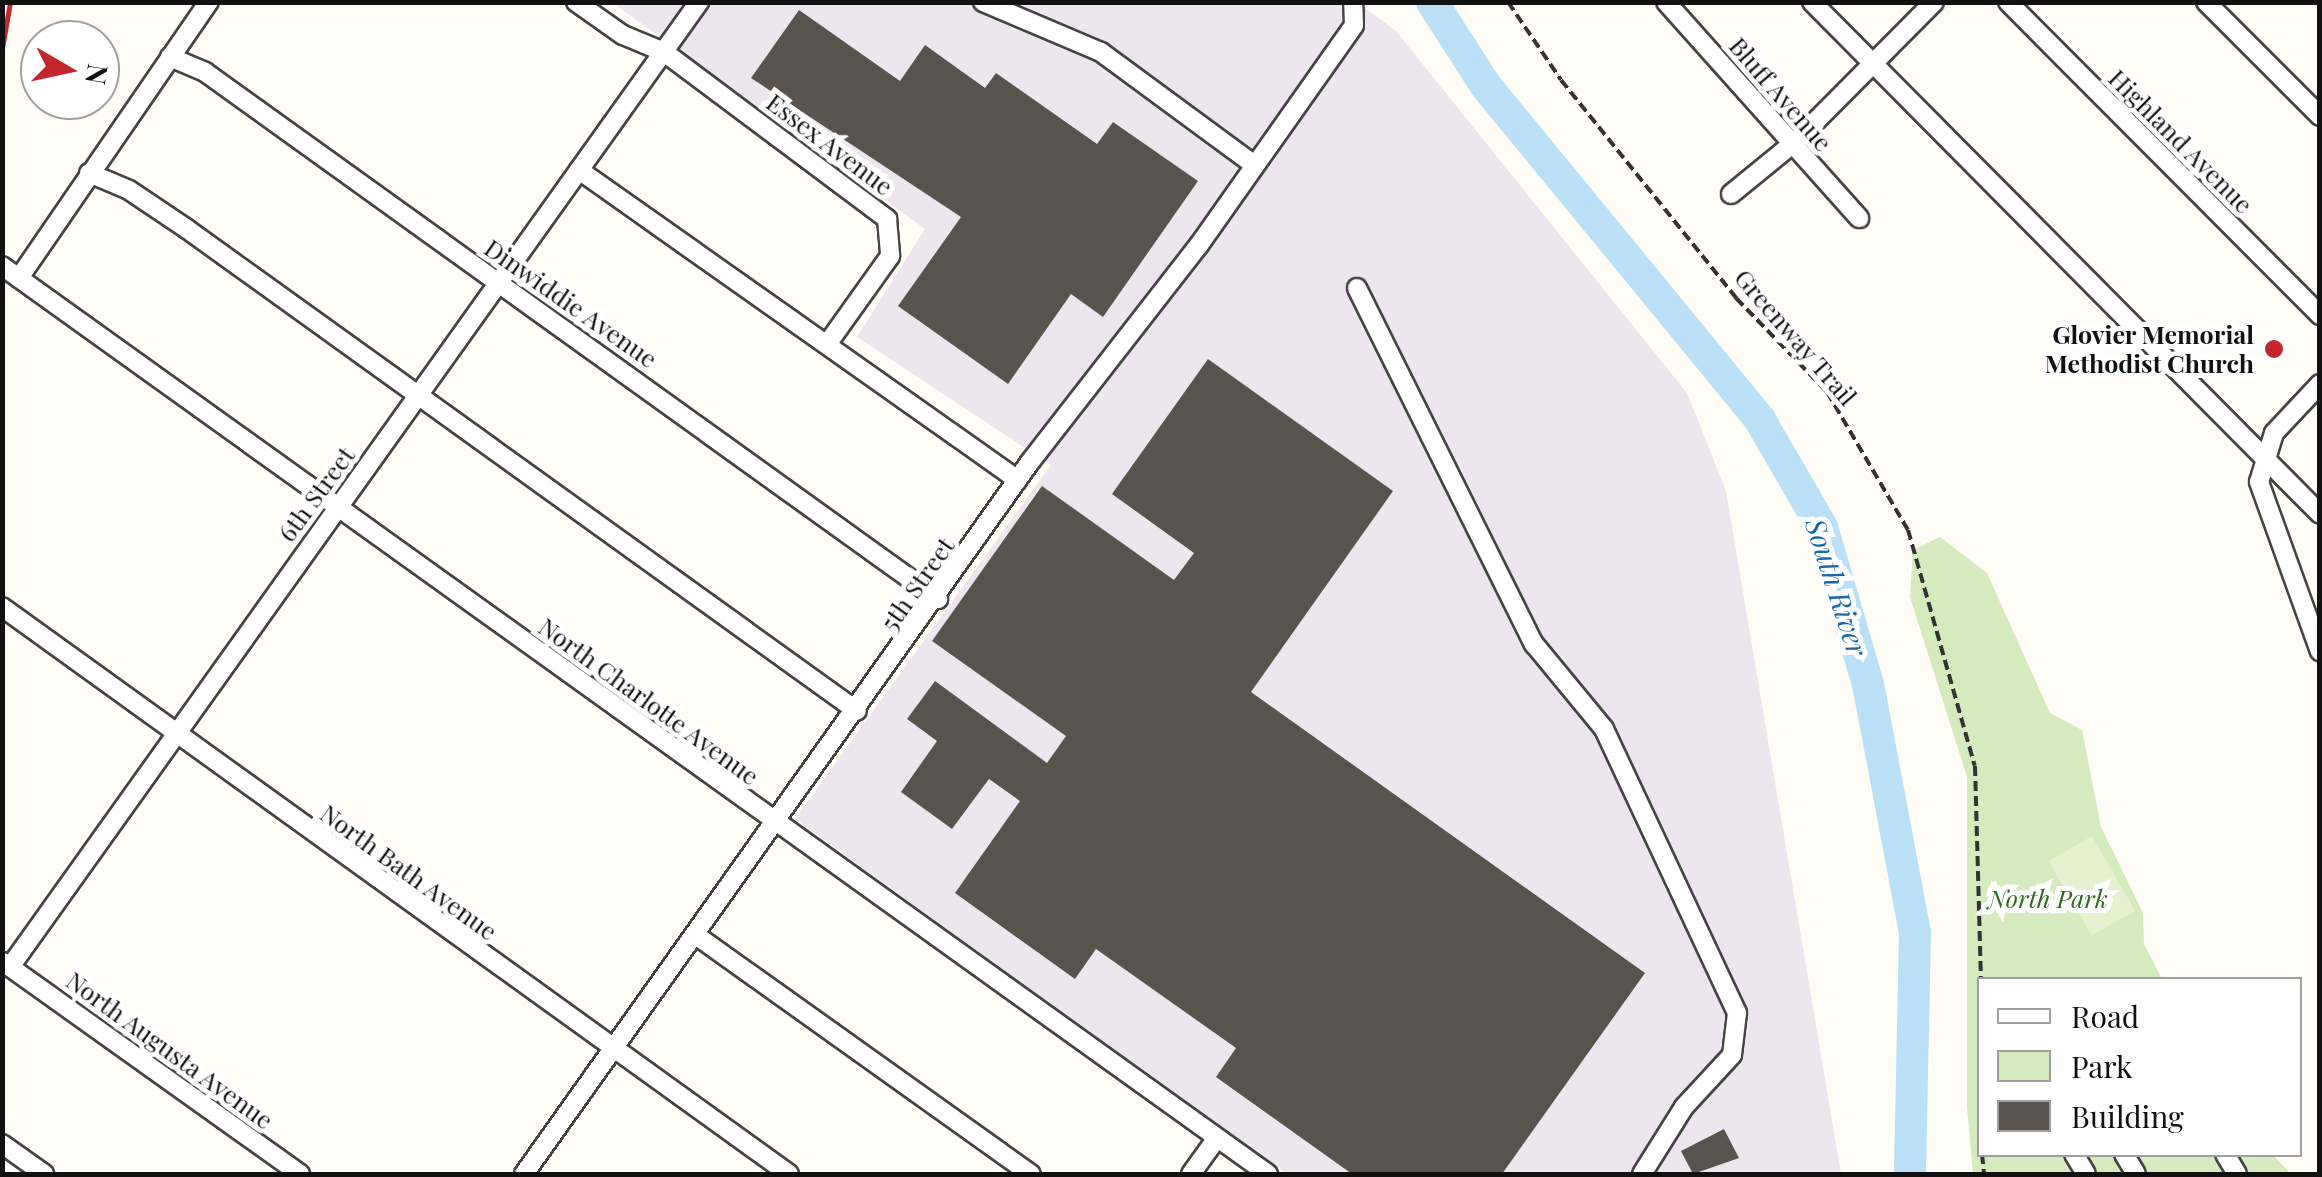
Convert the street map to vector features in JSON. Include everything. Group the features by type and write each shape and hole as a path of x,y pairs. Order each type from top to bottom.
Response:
{"street":[{"path":"19,278 210,2"},
{"name":"Essex Avenue","path":"576,2 640,45 664,52 888,219 890,256 828,342"},
{"name":"6th Street","path":"6,964 699,2"},
{"path":"983,2 1101,52 1254,165"},
{"name":"5th Street","path":"524,1174 778,824 1018,480 1354,25 1352,2"},
{"name":"Bluff Avenue","path":"1666,2 1796,141 1825,185 1860,218"},
{"path":"1812,2 2264,453 2320,514"},
{"path":"1731,194 1796,141 1934,2"},
{"name":"Highland Avenue","path":"2008,2 2320,315"},
{"path":"2206,2 2320,116"},
{"name":"Dinwiddie Avenue","path":"170,58 205,72 938,599"},
{"path":"579,170 828,342 1018,480"},
{"path":"89,173 129,190 857,711"},
{"name":"North Charlotte Avenue","path":"2,266 1268,1174"},
{"path":"1357,288 1534,644 1604,729 1737,1012 1732,1056 1684,1106 1642,1174"},
{"path":"2320,384 2285,418 2264,453 2261,500 2320,652"},
{"name":"North Bath Avenue","path":"2,607 789,1174"},
{"path":"697,936 1031,1174"},
{"name":"North Augusta Avenue","path":"6,964 300,1174"},
{"path":"1191,1174 1217,1138"},
{"path":"2,1144 44,1174"}],"path":[{"name":"Greenway Trail","path":"1508,2 1561,80 1736,298 1827,392 1908,530 1974,766 1980,977"}],"shaded area":[{"path":"1357,2 1396,31 1687,393 1726,491 1841,1174 1287,1174 795,819 1051,465 857,337 925,229 613,3"}],"green space":[{"name":"North Park","path":"1940,537 1987,573 2050,713 2082,730 2101,827 2143,913 2144,944 2161,977 1977,977 1977,1157 2275,1157 2291,1174 1973,1174 1967,1107 1967,777 1910,597 1913,550"},
{"path":"2092,836 2135,910 2092,935 2049,861"}],"building":[{"path":"799,10 900,81 925,45 985,88 996,73 1097,144 1113,122 1198,181 1103,317 1071,294 1008,384 898,306 961,217 751,78"},
{"path":"1208,359 1393,491 1251,692 1645,973 1502,1174 1352,1174 1216,1077 1236,1048 1096,949 1075,979 955,893 1020,801 989,779 952,829 901,792 937,741 907,719 935,681 1047,763 1066,736 932,641 1042,486 1174,580 1194,553 1112,494"},
{"path":"1724,1129 1739,1158 1693,1174 1681,1151"}],"waterway":[{"name":"South River","path":"1432,2 1486,86 1760,420 1822,527 1868,684 1915,932 1910,1174"}],"railway":[{"path":"2,48 10,2"}],"place":[{"name":"Glovier Memorial Methodist Church","path":"2274,349"}]}
